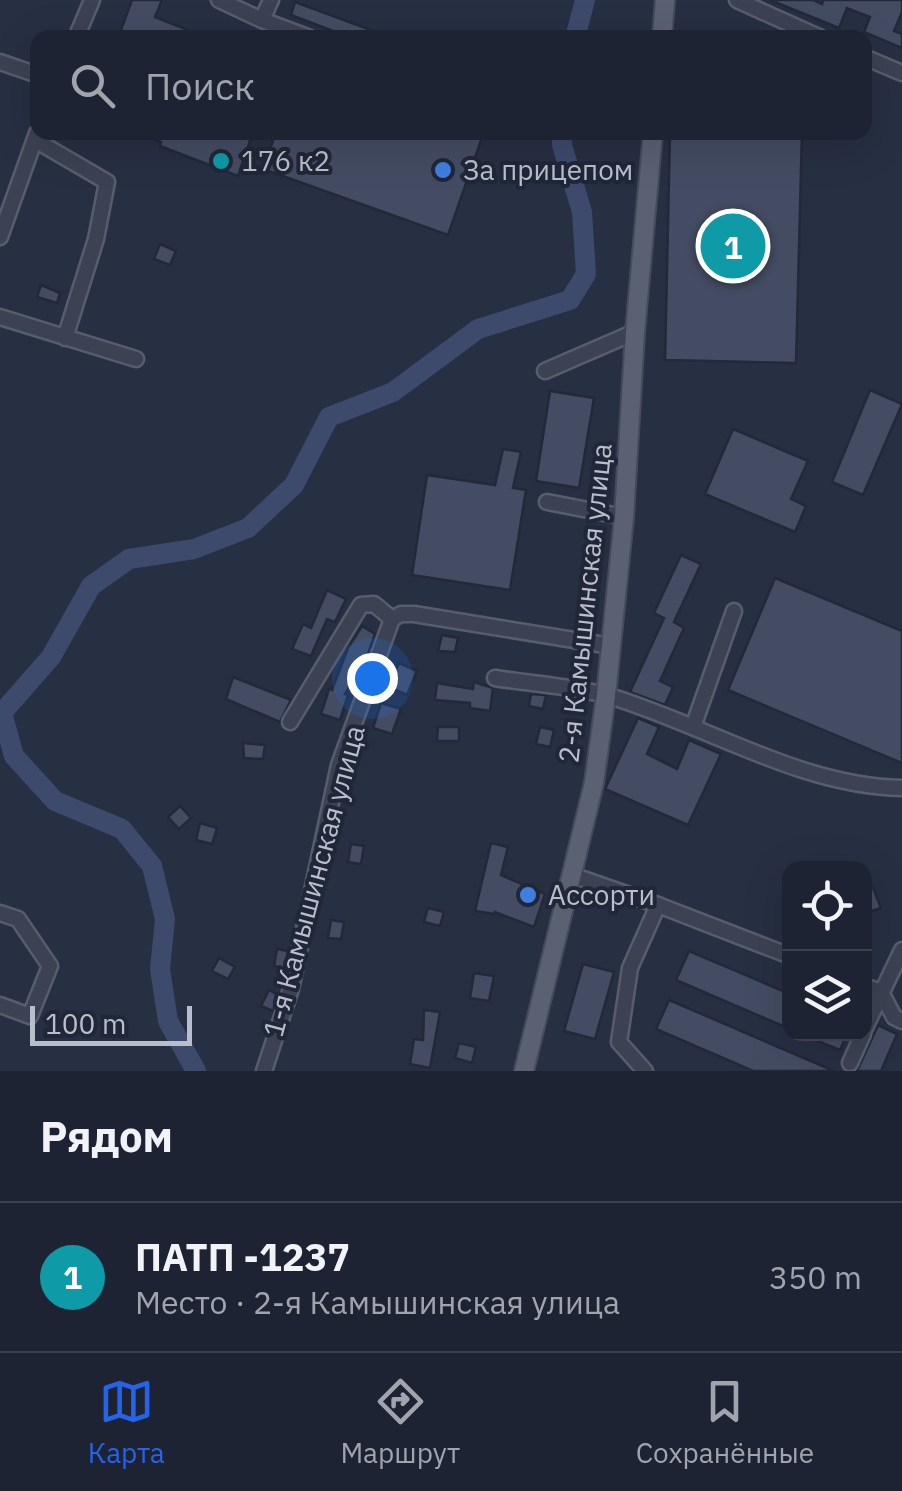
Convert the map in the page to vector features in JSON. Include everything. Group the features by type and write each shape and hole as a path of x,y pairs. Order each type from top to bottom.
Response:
{"main road":[{"path":"663,30 665,0"},
{"name":"2-я Камышинская улица","path":"524,1071 594,782 606,696 624,517 652,140"}],"street":[{"path":"79,30 92,0"},
{"path":"219,0 289,30"},
{"path":"262,20 271,0"},
{"path":"737,0 803,30"},
{"path":"872,61 902,74"},
{"path":"0,62 30,72"},
{"path":"0,237 35,140"},
{"path":"42,140 107,182 96,238 65,338"},
{"path":"0,317 136,359"},
{"path":"545,371 635,332"},
{"path":"547,502 624,517"},
{"path":"290,722 361,605 374,604 392,619 414,614 611,646"},
{"path":"693,727 734,612"},
{"name":"1-я Камышинская улица","path":"264,1071 291,989 339,765 392,619"},
{"path":"494,678 606,696 819,774 868,787 902,788"},
{"path":"572,875 782,953"},
{"path":"645,1071 619,1042 630,968 658,904"},
{"path":"0,912 18,919 50,966 30,1016 0,1005"},
{"path":"872,1014 902,950"},
{"path":"872,989 882,992 894,1017 902,1021"},
{"path":"850,1063 860,1041"}],"building":[{"path":"132,0 162,0 155,17 188,30 121,30"},
{"path":"770,0 813,0 822,4 823,0 902,0 894,31 902,34 902,48 872,35 872,30 865,30 870,17 847,8 839,28"},
{"path":"295,2 371,30 330,30 291,15"},
{"name":"176 к2","path":"156,140 250,140 238,176 160,146 161,142"},
{"path":"273,140 481,140 448,235 263,169"},
{"path":"670,140 802,140 796,363 665,360"},
{"path":"160,244 176,251 170,265 154,259"},
{"path":"41,285 60,293 57,303 37,297"},
{"path":"870,390 902,404 863,495 832,482"},
{"path":"550,391 594,398 579,488 536,481"},
{"path":"733,429 808,461 791,499 806,506 795,532 705,494"},
{"path":"503,449 521,452 513,488 526,490 510,590 412,575 427,475 495,485"},
{"path":"681,555 701,564 674,622 684,628 660,681 673,687 665,705 630,692 664,618 654,613"},
{"path":"775,578 902,631 902,763 728,690"},
{"path":"327,590 346,599 335,622 327,619 311,656 292,649 303,624 311,628"},
{"path":"362,626 375,634 345,694 348,695 340,720 321,714 348,648"},
{"path":"442,635 458,638 455,652 438,651"},
{"path":"399,663 417,671 407,695 388,687"},
{"path":"233,677 291,700 280,722 226,699"},
{"path":"474,682 493,688 490,711 470,708 470,703 435,700 437,683 473,689"},
{"path":"531,694 546,695 543,709 529,706"},
{"path":"381,703 401,709 392,734 373,728"},
{"path":"638,718 659,727 647,754 677,769 689,740 721,754 688,825 605,789"},
{"path":"438,727 459,727 459,741 437,741"},
{"path":"540,727 554,730 550,747 536,744"},
{"path":"243,743 265,745 263,759 244,758"},
{"path":"180,806 191,818 179,829 168,817"},
{"path":"200,823 217,828 212,844 196,840"},
{"path":"491,843 508,847 501,875 545,894 534,927 495,912 475,911"},
{"path":"351,844 364,846 361,864 348,862"},
{"path":"872,885 881,908 872,911"},
{"path":"428,908 444,912 440,926 424,922"},
{"path":"331,920 344,922 341,939 328,938"},
{"path":"277,949 288,951 285,968 274,966"},
{"path":"689,951 782,991 782,1026 676,980"},
{"path":"219,958 235,967 228,979 212,971"},
{"path":"583,964 614,972 595,1039 564,1031"},
{"path":"474,973 494,976 489,1001 470,998"},
{"path":"269,990 278,995 273,1011 261,1006"},
{"path":"669,1000 834,1071 753,1071 656,1029"},
{"path":"424,1010 440,1012 430,1068 410,1064 414,1039 423,1040"},
{"path":"878,1025 897,1034 881,1071 857,1071 872,1041"},
{"path":"818,1041 844,1041 840,1050"},
{"path":"459,1043 476,1047 472,1063 455,1058"}],"waterway":[{"path":"577,30 585,0"},
{"path":"196,1071 168,1021 160,969 165,919 152,866 122,829 55,801 14,756 2,713 51,657 91,586 129,559 194,549 248,528 294,485 329,417 393,392 478,329 570,300 586,274 582,212 562,140"}],"place":[{"name":"176 к2","path":"221,161"},
{"name":"За прицепом","path":"443,170"},
{"name":"ПАТП -1237","path":"733,246"},
{"name":"Ассорти","path":"528,895"}]}
